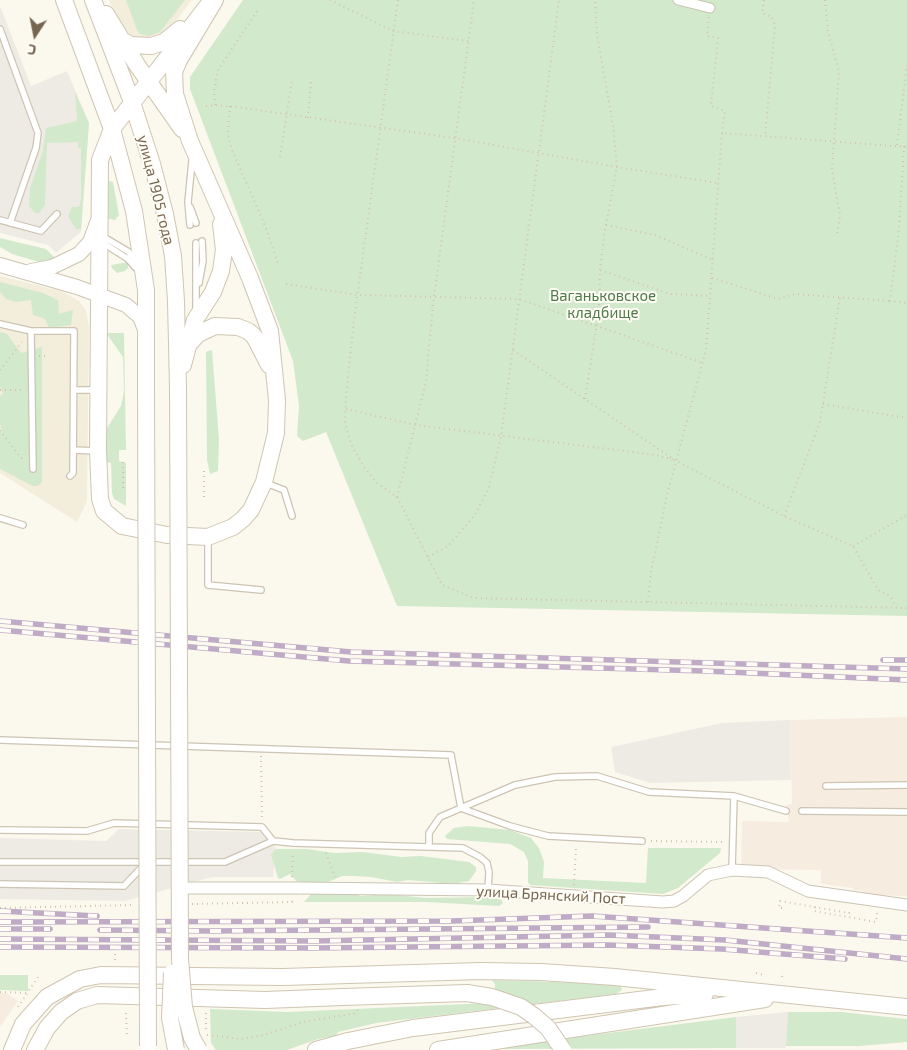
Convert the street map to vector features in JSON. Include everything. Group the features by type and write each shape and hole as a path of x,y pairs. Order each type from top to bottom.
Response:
{"main road":[{"name":"улица 1905 года","path":"64,0 112,128 134,211 146,290 148,336 146,388 148,1048"},
{"name":"улица 1905 года","path":"92,0 132,102 159,190 173,256 178,343 178,388"},
{"path":"98,0 147,81 190,141"},
{"path":"123,41 139,46 164,42 212,0"},
{"path":"212,0 174,72 175,94 190,141 219,202 270,331 276,385 276,433 264,482 251,510 233,527 208,537 167,535 133,529 122,526 104,511 100,499 98,451 98,227 100,160 112,128 212,0"},
{"path":"199,1050 189,1029 182,993 179,888 178,388 195,320 213,292 223,260 224,245 219,202"},
{"path":"190,343 198,334 215,326 238,327 248,331 260,345 276,385"},
{"path":"176,1050 171,1031 170,1006 179,888"},
{"path":"12,1050 23,1024 47,997 80,979 101,976 283,977 480,971 541,972 777,993 907,1007"},
{"path":"35,1050 47,1028 61,1012 85,998 97,994 265,1000 461,993 486,995 521,1007 548,1028 563,1050"},
{"path":"316,1050 381,1033 413,1028 663,997 777,993"},
{"path":"438,1050 756,1000 814,997"}],"street":[{"path":"678,0 710,8"},
{"path":"27,272 52,267 79,254 98,227"},
{"path":"0,265 126,305 140,317 148,336"},
{"name":"улица Брянский Пост","path":"179,888 488,890 674,901 708,875 732,870 768,872 808,892 907,905"}],"lane":[{"path":"0,29 38,133 36,148 10,223"},
{"path":"190,141 192,167 188,202 193,225"},
{"path":"0,220 41,231 57,214"},
{"path":"98,227 104,245 128,259 138,271 146,290"},
{"path":"195,320 197,292 203,261 199,242"},
{"path":"0,324 31,331 74,331 73,473 70,476"},
{"path":"31,331 33,469"},
{"path":"74,390 98,390"},
{"path":"73,450 98,451"},
{"path":"264,482 284,490 292,516"},
{"path":"0,518 22,525"},
{"path":"208,537 208,585 260,590"},
{"path":"0,740 451,755 461,808"},
{"path":"429,847 429,833 440,817 515,785 563,777 597,776 649,792 734,796 786,811"},
{"path":"826,786 907,785"},
{"path":"732,870 734,796"},
{"path":"461,808 510,826 548,836 642,841"},
{"path":"802,811 907,812"},
{"path":"0,830 88,831 114,823 262,826 273,841"},
{"path":"0,862 225,862 273,841 463,848 487,863 488,890"},
{"path":"0,884 124,886 146,863"}],"path":[{"path":"330,0 393,31 468,41"},
{"path":"398,0 357,295 345,424 352,446 364,467 377,484 397,497 442,585 474,598 907,608"},
{"path":"397,497 426,382 434,297 474,0"},
{"path":"428,558 448,546 475,515 489,487 501,437 559,0"},
{"path":"585,399 596,326 600,270 606,225 617,168 613,125 597,34 594,0"},
{"path":"764,0 762,13 772,17 775,25 765,137"},
{"path":"825,0 828,32 838,71 832,170 840,214 837,235"},
{"path":"215,105 214,91 218,70 259,8"},
{"path":"648,602 650,572 676,461 706,350 714,260 717,183 724,111 711,106 718,38 707,36 710,8"},
{"path":"897,145 907,65"},
{"path":"280,157 292,80"},
{"path":"308,118 311,81"},
{"path":"206,106 230,106 454,138 617,168 717,183"},
{"path":"230,106 228,129 232,150 264,224 278,264"},
{"path":"722,133 906,147 890,301"},
{"path":"606,225 655,235 714,260"},
{"path":"600,270 670,294 711,296"},
{"path":"712,278 778,299 796,294 907,303"},
{"path":"286,284 357,295 519,299 703,363"},
{"path":"784,516 820,422 840,297"},
{"path":"0,370 31,331"},
{"path":"512,350 676,461 784,516 853,546 878,590 890,596 896,607"},
{"path":"822,404 907,418"},
{"path":"346,409 416,425 656,455 676,461"},
{"path":"0,430 20,458 33,458"},
{"path":"122,488 123,462"},
{"path":"204,471 204,497"},
{"path":"853,546 907,515"},
{"path":"261,750 262,826"},
{"path":"574,879 577,837"},
{"path":"642,841 733,842"},
{"path":"323,844 337,882"},
{"path":"782,908 779,908 780,901 849,913 850,907"},
{"path":"815,907 814,911 876,922 878,911"},
{"path":"115,954 115,964"},
{"path":"782,977 783,972"},
{"path":"756,973 764,975"},
{"path":"20,1009 18,1006 29,993 40,974"},
{"path":"0,992 29,993"},
{"path":"206,1011 206,1033 241,1040 264,1035 303,1022 356,1013 358,1009"},
{"path":"126,1014 127,1037"}],"shaded area":[{"path":"109,0 192,0 164,36 135,41 121,30"},
{"path":"0,6 31,86 67,71 89,123 81,232 56,253 48,245 0,233"},
{"path":"0,276 61,291 79,301 86,310 89,327 87,501 77,522 0,473"},
{"path":"907,717 907,896 863,895 863,891 853,890 853,888 821,884 821,870 741,869 742,821 789,822 786,805 792,804 790,720"},
{"path":"790,720 791,780 650,783 615,772 611,747 722,723"},
{"path":"119,829 261,832 276,848 273,877 212,877 125,901 0,899 0,838 106,841"},
{"path":"0,993 6,993 18,1001 0,1027"},
{"path":"788,1012 786,1048 736,1048 736,1017"}],"green space":[{"path":"126,0 185,0 160,32 149,36 140,34 137,30"},
{"name":"Ваганьковское кладбище","path":"243,0 907,0 907,616 397,606 326,432 303,441 297,436 299,406 293,361 190,89 190,77"},
{"path":"75,92 89,123 81,229 76,229 68,216 72,207 79,207 81,200 81,148 78,148 78,142 47,143 45,205 39,213 35,213 29,206 30,189 43,150 46,128 77,121"},
{"path":"109,181 113,182 119,215 115,220 109,219 106,215"},
{"path":"0,238 46,249 57,260 39,262 12,254 0,247"},
{"path":"128,262 128,268 125,271 117,273 111,265"},
{"path":"0,282 43,293 58,300 59,314 73,310 71,325 49,328 45,319 33,315 31,300 16,302 6,299 0,292"},
{"path":"0,332 7,334 21,353 42,347 42,482 38,486 33,486 0,469 0,431 2,430 0,424 0,396 3,394 0,386"},
{"path":"106,333 124,333 126,450 119,450 119,461 126,463 126,506 114,499 111,463 107,462 107,428 121,406 124,391 123,357"},
{"path":"212,350 219,440 218,471 210,474 207,460 206,352"},
{"path":"468,826 510,830 531,838 539,848 544,862 543,878 646,883 648,848 721,848 720,853 678,888 663,894 530,885 528,882 528,861 524,852 510,844 447,839 445,836 454,828"},
{"path":"276,849 307,849 334,853 363,852 401,857 421,856 469,862 476,867 476,871 469,881 453,884 408,880 397,882 371,877 342,876 328,882 312,884 296,881 290,874 280,879 278,878 271,855"},
{"path":"312,893 356,893 360,896 388,894 426,898 490,897 501,899 503,903 499,906 426,902 304,902"},
{"path":"0,975 28,975 28,991 0,990"},
{"path":"492,980 617,984 621,986 622,990 616,994 376,1023 338,1032 336,1036 318,1039 287,1050 216,1050 211,1043 210,1009 288,1012 489,1003 495,999 495,984"},
{"path":"788,1012 841,1012 907,1019 907,1042 859,1046 786,1046"},
{"path":"736,1017 736,1048 498,1049 497,1047"}],"railway":[{"path":"0,621 351,652 907,669"},
{"path":"0,630 349,661 705,671 907,680"},
{"path":"883,660 907,660"},
{"path":"0,911 97,916"},
{"path":"0,922 452,921 592,916 907,938"},
{"path":"100,930 212,931 648,927"},
{"path":"0,929 50,929"},
{"path":"0,939 314,941 609,935 725,940 907,959"},
{"path":"0,947 311,948 607,945 722,949 845,959"}]}
